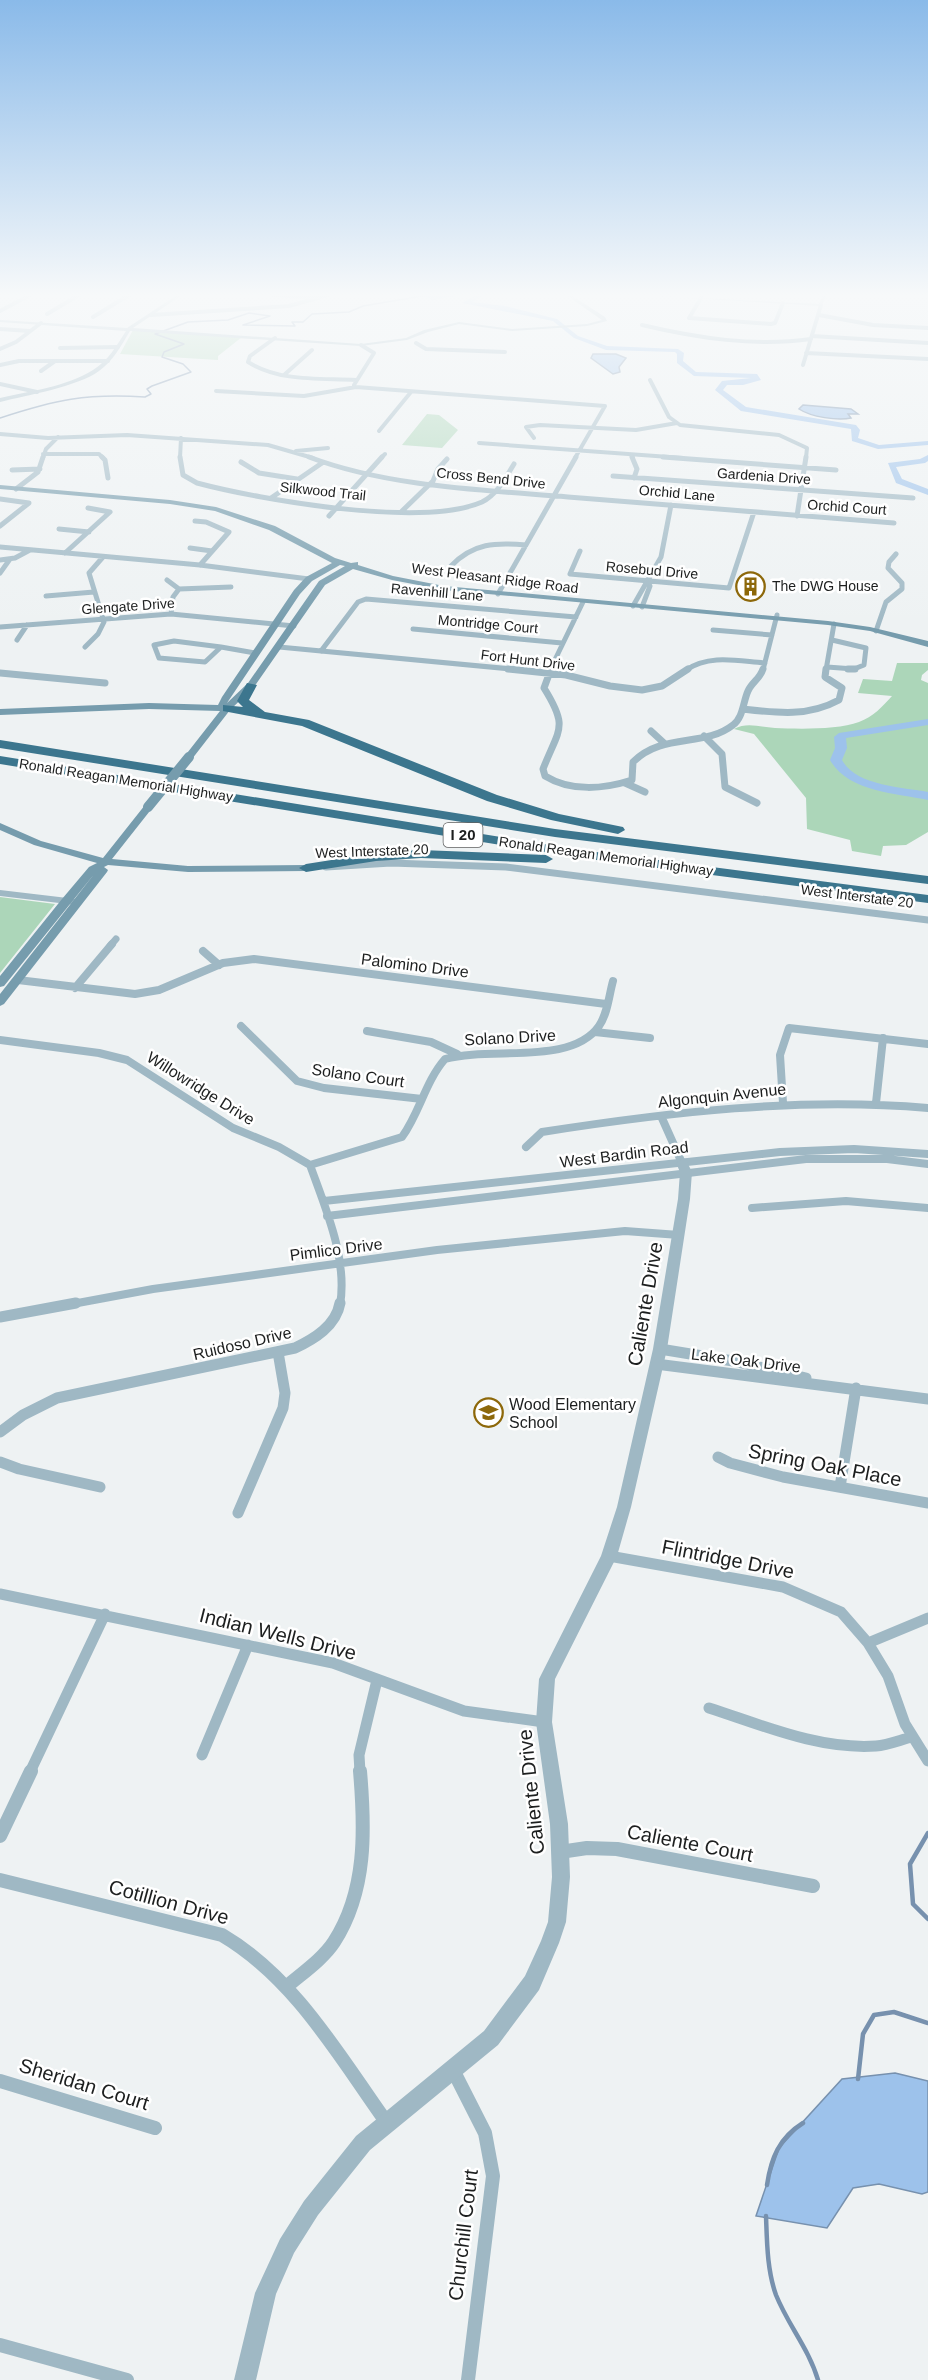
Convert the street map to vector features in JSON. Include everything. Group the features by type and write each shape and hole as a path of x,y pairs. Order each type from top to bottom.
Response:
{"highway":[{"path":"251,685 243,701 245,705 266,714"},
{"path":"226,703 327,730 457,785 556,817 733,851 928,879"},
{"name":"Ronald Reagan Memorial Highway","path":"0,744 555,833 928,879"},
{"name":"Ronald Reagan Memorial Highway","path":"0,760 527,846 928,899"},
{"path":"306,868 449,854 553,860 882,893"}],"main road":[{"name":"West Pleasant Ridge Road","path":"0,485 170,502 216,509 272,528 326,557 426,581 583,602 638,605"},
{"name":"West Pleasant Ridge Road","path":"19,487 171,498 223,506 282,526 368,572 433,586 776,617 880,629 928,639"},
{"path":"326,557 330,571"},
{"path":"0,984 93,868 105,862 189,757 226,703 256,651 309,579 349,563"},
{"path":"0,712 198,706 226,703 251,685 330,571 349,563"},
{"path":"330,571 368,572"},
{"name":"West Pleasant Ridge Road","path":"776,617 880,629 928,644"},
{"path":"246,668 243,681 251,685"},
{"name":"West Interstate 20","path":"0,826 35,843 105,862 183,871 306,868"},
{"path":"0,1002 104,870 105,862"}],"street":[{"path":"379,431 399,406"},
{"path":"499,592 606,407 601,406"},
{"path":"663,406 669,417 677,423 697,429 767,434 791,440 807,448 797,516"},
{"path":"534,438 526,429 529,426 643,430 677,423"},
{"path":"2,435 16,428"},
{"path":"19,487 40,469 43,454 64,431"},
{"name":"Cross Bend Drive","path":"2,435 58,438 114,434 268,445 294,451 322,463 366,476 555,496"},
{"name":"Silkwood Trail","path":"182,438 179,454 186,478 212,488 271,498 337,506 432,512 460,509 482,502 497,491"},
{"path":"479,442 632,456 836,470"},
{"path":"294,451 328,448"},
{"path":"43,454 99,454 105,460 108,478"},
{"path":"328,516 385,454"},
{"path":"632,456 637,469 634,478"},
{"path":"402,511 431,484 438,469 447,459"},
{"path":"241,462 259,473 297,479"},
{"path":"271,498 284,491 310,468 322,463"},
{"path":"497,491 514,464"},
{"path":"12,470 40,469"},
{"name":"Gardenia Drive","path":"613,476 913,498"},
{"name":"Orchid Lane","path":"555,496 797,516"},
{"path":"0,499 29,503 0,526"},
{"path":"638,605 650,586 648,582 662,555 671,505"},
{"path":"65,553 110,512 88,508"},
{"name":"Rosebud Drive","path":"580,551 570,570 572,574 729,588 754,512"},
{"name":"Orchid Court","path":"797,516 894,523"},
{"path":"195,521 206,522 229,532 200,565"},
{"path":"59,529 89,532"},
{"path":"451,566 465,550 478,545 526,545"},
{"path":"0,547 200,565 309,579"},
{"path":"190,548 212,550"},
{"path":"0,573 10,560 30,550"},
{"path":"880,629 886,614 883,612 886,602 902,589 902,583 888,567 896,554"},
{"path":"85,647 101,629 103,619 89,573 104,557"},
{"path":"0,560 10,560"},
{"path":"167,580 179,589 231,587"},
{"path":"171,614 173,597 179,589"},
{"path":"46,596 94,592"},
{"name":"Ravenhill Lane","path":"321,651 358,602 366,598 576,617"},
{"path":"583,602 562,643 545,692 559,712 561,723 543,769 545,776 552,780 579,786 612,787 625,783 632,780 633,762 638,755 664,742 704,736 734,725 743,709 746,693 761,677 776,617"},
{"name":"Glengate Drive","path":"0,627 171,614 294,626"},
{"path":"743,709 811,711 839,700 842,688 827,680 834,624"},
{"path":"16,640 27,626"},
{"name":"Montridge Court","path":"413,629 562,643"},
{"path":"713,630 772,635"},
{"path":"827,667 854,669 864,665 866,648 832,640"},
{"path":"220,647 207,662 161,659 157,657 154,645 163,641 220,647 230,649 256,651"},
{"name":"Fort Hunt Drive","path":"279,647 550,674 642,690 662,686 699,661 719,659 765,663"},
{"path":"0,673 105,683"},
{"path":"651,731 664,742"},
{"path":"704,736 722,754 725,787 757,803"},
{"path":"625,783 645,792"},
{"name":"West Interstate 20","path":"375,861 506,867 928,920"},
{"path":"0,893 78,902"},
{"path":"75,988 116,939"},
{"path":"203,951 219,965"},
{"name":"Palomino Drive","path":"18,980 122,994 145,993 219,965 255,959 606,1004"},
{"path":"613,981 602,1022 595,1032 650,1038"},
{"name":"Solano Court","path":"241,1026 297,1081 324,1088 422,1099"},
{"path":"783,1103 778,1078 783,1044 789,1028 928,1044"},
{"path":"367,1031 431,1042 457,1054"},
{"name":"Solano Drive","path":"310,1165 402,1137 411,1127 440,1064 457,1054 487,1051 546,1053 571,1047 595,1032"},
{"path":"876,1103 883,1038"},
{"name":"Willowridge Drive","path":"0,1040 99,1053 127,1060 233,1128 279,1147 310,1165"},
{"name":"Algonquin Avenue","path":"526,1147 542,1132 783,1103 876,1103 928,1108"},
{"path":"661,1116 684,1167"},
{"name":"West Bardin Road","path":"327,1216 827,1148 928,1154"},
{"name":"West Bardin Road","path":"324,1201 684,1167 806,1160 887,1160 928,1164"},
{"name":"Ruidoso Drive","path":"0,1432 30,1411 57,1398 278,1352 313,1340 332,1321 339,1309 342,1293 324,1201 310,1165"},
{"name":"Caliente Drive","path":"245,2380 266,2293 287,2246 340,2168 363,2143 491,2038 532,1983 557,1922 559,1824 544,1722 548,1679 609,1556 624,1507 658,1356 679,1234 684,1167"},
{"path":"752,1208 846,1201 928,1208"},
{"name":"Pimlico Drive","path":"0,1317 164,1287 437,1250 625,1231 679,1234"},
{"path":"238,1513 283,1408 285,1393 278,1352"},
{"name":"Lake Oak Drive","path":"658,1356 730,1376 832,1384"},
{"name":"Lake Oak Drive","path":"658,1356 734,1360 832,1384 928,1399"},
{"path":"840,1487 856,1388"},
{"name":"Spring Oak Place","path":"718,1457 726,1463 770,1475 928,1503"},
{"path":"0,1462 19,1469 100,1487"},
{"name":"Flintridge Drive","path":"609,1556 783,1587 840,1612 868,1643 888,1676 912,1737 928,1761"},
{"name":"Indian Wells Drive","path":"0,1594 333,1663 464,1711 493,1718 544,1722"},
{"path":"0,1836 105,1614"},
{"path":"868,1643 928,1618"},
{"path":"202,1755 248,1645"},
{"path":"286,1987 333,1944 352,1905 363,1855 365,1824 359,1755 377,1680"},
{"path":"709,1708 777,1729 851,1746 878,1746 912,1737"},
{"name":"Caliente Court","path":"560,1852 587,1848 617,1849 813,1886"},
{"name":"Cotillion Drive","path":"0,1880 222,1935 250,1951 286,1987 387,2123"},
{"name":"Churchill Court","path":"452,2068 478,2116 493,2155 493,2176 468,2380"},
{"name":"Sheridan Court","path":"0,2081 155,2128"},
{"path":"0,2345 127,2380"}],"green space":[{"path":"427,414 439,415 458,430 442,448 402,445"},
{"path":"897,663 928,663 928,670 922,675 921,680 928,683 928,832 906,845 883,846 881,856 852,851 850,840 807,829 806,798 754,734 734,729 748,725 775,728 817,728 850,725 864,720 892,696 858,693 863,679 892,681"},
{"path":"0,897 55,904 0,973"}],"water":[{"path":"802,406 816,406 851,409 858,414 848,414 851,418 846,419 825,418 799,409"},
{"path":"895,2073 928,2081 928,2192 922,2194 879,2184 853,2188 827,2228 756,2216 779,2148 842,2079"}],"waterway":[{"path":"0,418 41,406"},
{"path":"740,406 744,409 853,427 856,430 855,439 878,447 928,443"},
{"path":"928,457 922,461 891,465 899,481 928,492"},
{"path":"928,722 843,735 840,737 841,748 836,760 841,768 862,781 928,796"},
{"path":"928,1833 910,1864 913,1904 928,1919"},
{"path":"858,2079 863,2034 874,2015 894,2012 928,2023"},
{"path":"767,2185 774,2157 782,2142 803,2123"},
{"path":"766,2216 769,2266 776,2295 818,2380"}],"place":[{"name":"The DWG House","path":"751,586"},
{"name":"Wood Elementary School","path":"488,1413"}]}
